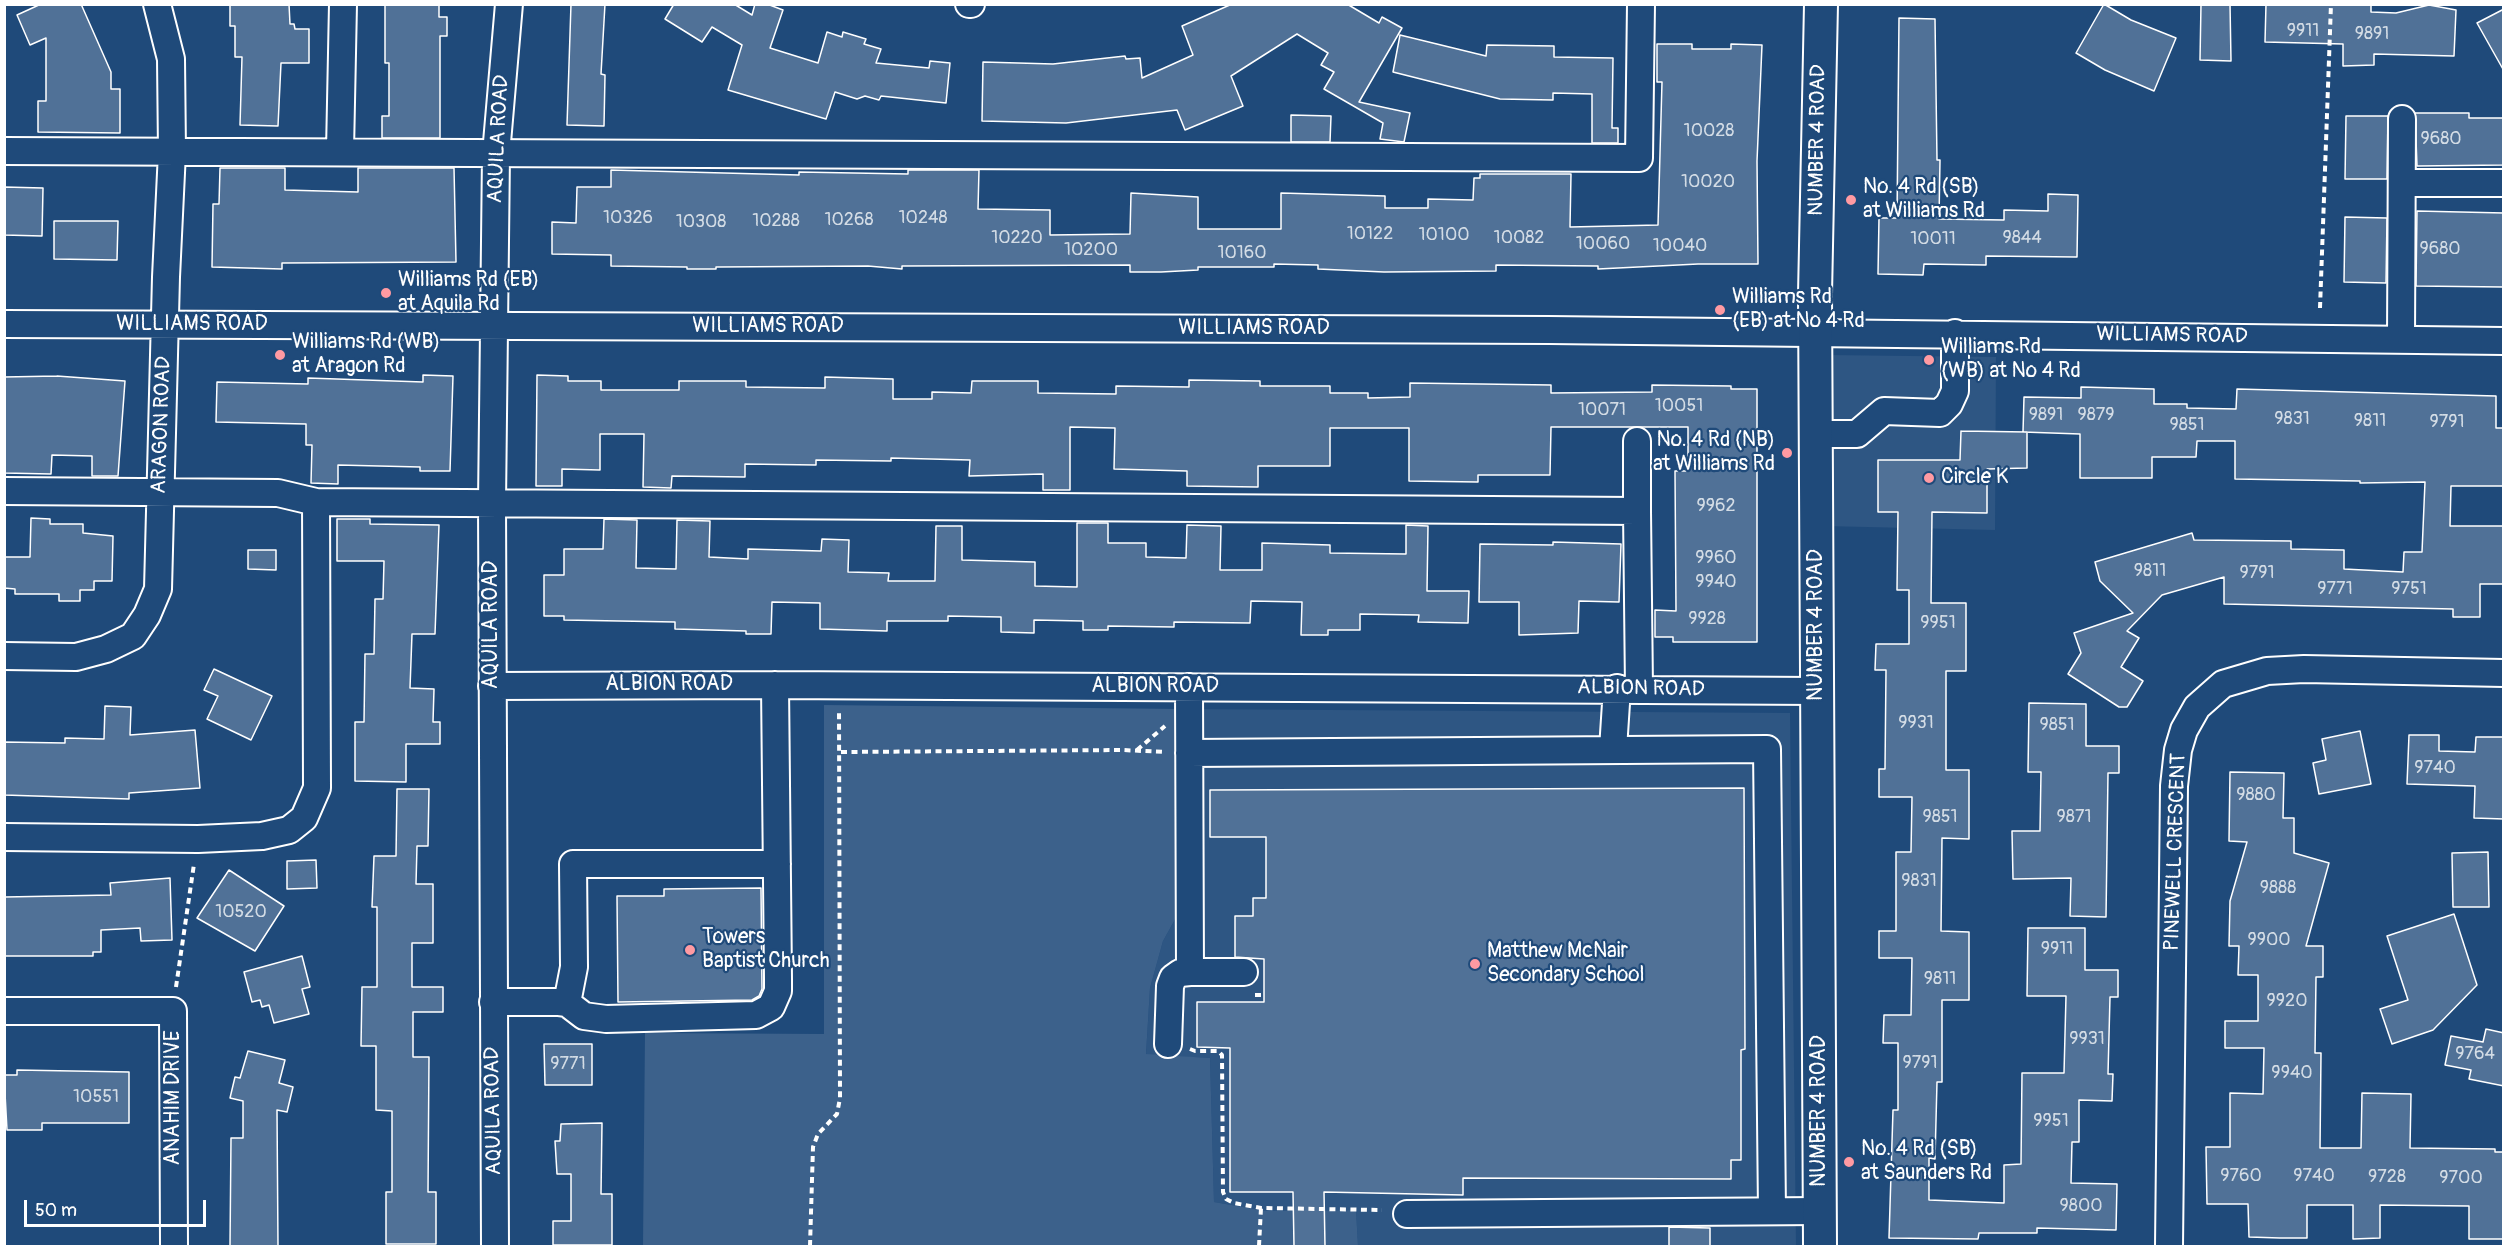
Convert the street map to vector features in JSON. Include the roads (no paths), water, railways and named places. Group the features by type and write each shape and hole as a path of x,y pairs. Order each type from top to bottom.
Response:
{"main road":[{"name":"NUMBER 4 ROAD","path":"1821,4 1815,333 1821,1246"}],"street":[{"name":"ARAGON ROAD","path":"4,656 76,657 106,649 133,636 147,615 158,589 172,152 171,59 157,4"},
{"path":"340,151 343,4"},
{"name":"AQUILA ROAD","path":"495,1246 492,503 496,326 496,154 509,4"},
{"path":"4,151 1639,158 1641,4"},
{"path":"2401,339 2402,119"},
{"path":"2402,183 2504,183"},
{"name":"WILLIAMS ROAD","path":"4,324 1955,333 2504,341"},
{"path":"1815,434 1857,434 1884,411 1940,413 1949,404 1955,391 1955,333"},
{"path":"1613,749 1628,689 1637,511 1637,441"},
{"path":"4,491 278,493 316,502 1637,511"},
{"path":"4,837 198,839 262,836 288,830 304,818 317,788 316,502"},
{"name":"PINEWELL CRESCENT","path":"2169,1246 2175,786 2178,750 2184,730 2197,707 2223,684 2267,671 2304,669 2504,673"},
{"path":"493,1002 567,1003 584,1016 606,1018 736,1016 766,1011 775,1001 778,992 775,685"},
{"name":"ALBION ROAD","path":"492,686 839,685 1818,691"},
{"path":"1189,687 1190,972"},
{"path":"1190,753 1767,749 1772,1211"},
{"path":"567,1003 574,967 573,864 777,864"},
{"path":"1179,1045 1170,986 1173,978 1180,973 1190,972 1248,983"},
{"name":"ANAHIM DRIVE","path":"4,1011 173,1011 174,1246"},
{"path":"1407,1214 1821,1211"}],"place":[{"name":"No. 4 Rd (SB) at Williams Rd","path":"1851,200"},
{"name":"Williams Rd (EB) at Aquila Rd","path":"386,293"},
{"name":"Williams Rd (EB) at No 4 Rd","path":"1720,310"},
{"name":"Williams Rd (WB) at Aragon Rd","path":"280,355"},
{"name":"Williams Rd (WB) at No 4 Rd","path":"1929,360"},
{"name":"No. 4 Rd (NB) at Williams Rd","path":"1787,453"},
{"name":"Circle K","path":"1929,478"},
{"name":"Towers Baptist Church","path":"690,950"},
{"name":"Matthew McNair Secondary School","path":"1475,964"},
{"name":"No. 4 Rd (SB) at Saunders Rd","path":"1849,1162"}]}
